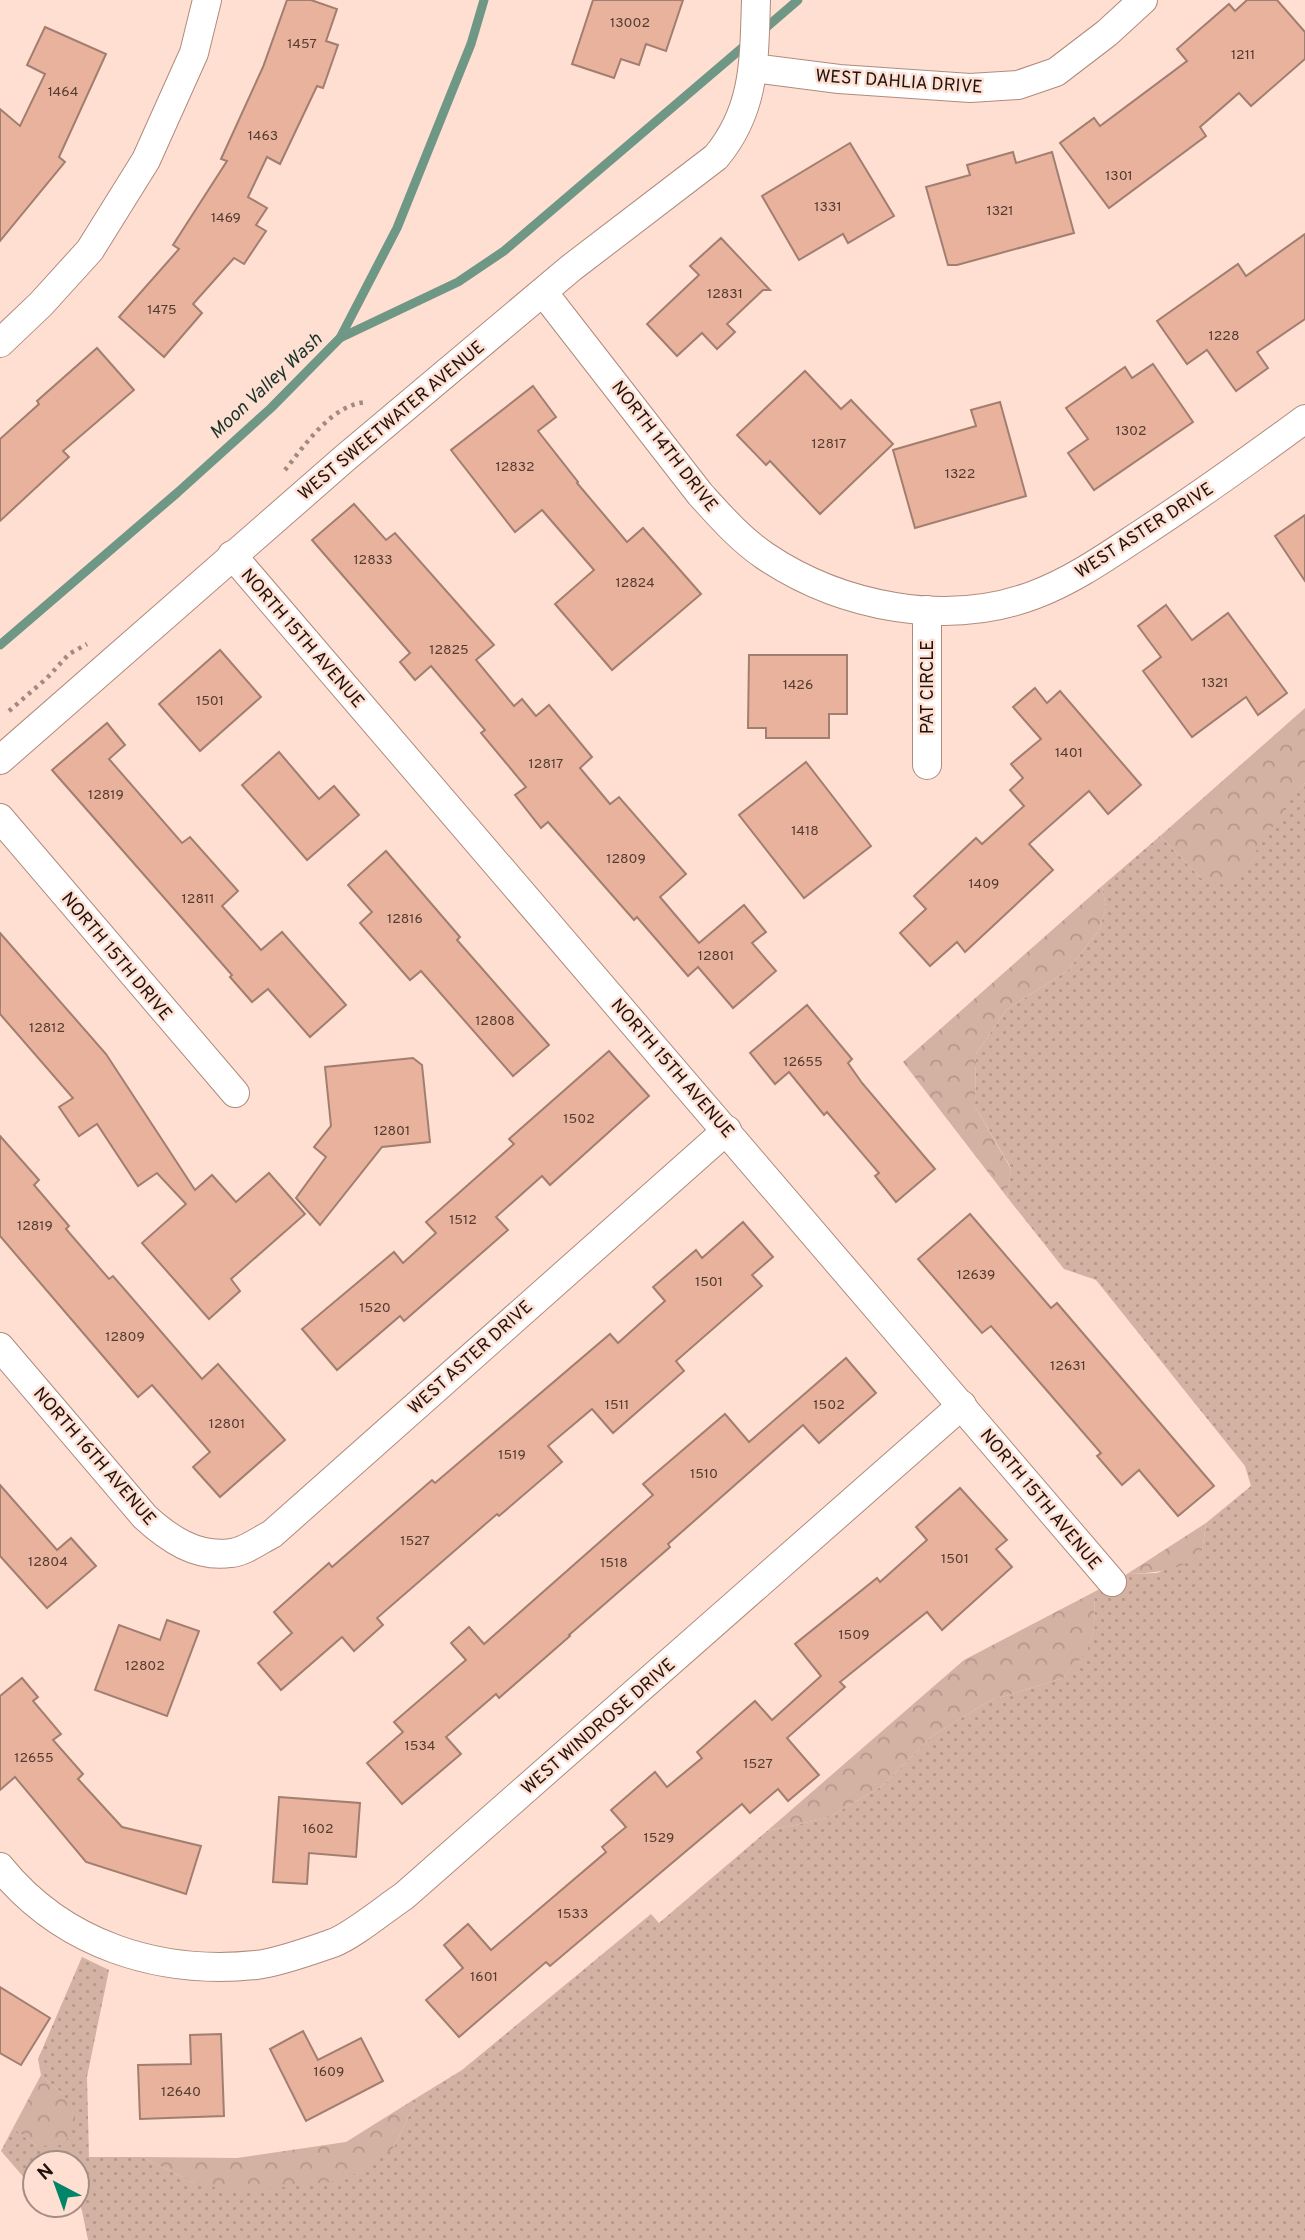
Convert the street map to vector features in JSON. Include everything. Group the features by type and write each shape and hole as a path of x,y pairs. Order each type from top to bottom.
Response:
{"street":[{"path":"0,343 41,304 90,250 146,160 194,53 207,0"},
{"name":"WEST SWEETWATER AVENUE","path":"0,760 232,555 571,268 716,157 729,141 743,114 754,62 755,0"},
{"name":"WEST DAHLIA DRIVE","path":"754,62 839,79 970,88 1018,85 1056,72 1107,33 1143,0"},
{"name":"NORTH 14TH DRIVE","path":"543,292 700,494 745,540 795,573 838,593 878,604 927,610"},
{"name":"WEST ASTER DRIVE","path":"927,610 966,609 999,604 1032,596 1066,581 1158,523 1305,419"},
{"name":"NORTH 15TH AVENUE","path":"232,555 1112,1582"},
{"name":"PAT CIRCLE","path":"927,610 928,765"},
{"name":"NORTH 15TH DRIVE","path":"0,818 235,1093"},
{"name":"WEST ASTER DRIVE","path":"200,1552 232,1553 272,1534 727,1130"},
{"name":"NORTH 16TH AVENUE","path":"0,1347 145,1517 167,1537 200,1552"},
{"name":"WEST WINDROSE DRIVE","path":"0,1867 11,1881 53,1916 86,1937 143,1959 195,1967 259,1965 336,1942 404,1896 962,1405"}],"green space":[{"path":"1305,708 1305,783 1240,875 1223,883 1201,878 1160,836"},
{"path":"1305,783 1305,2240 88,2240 84,2219 91,2219 91,2157 142,2157 194,2183 393,2149 418,2097 462,2070 651,1914 659,1923 767,1831 827,1818 881,1787 932,1736 989,1701 1063,1678 1087,1650 1095,1625 1094,1592 1127,1574 1157,1573 1202,1553 1206,1523 1251,1486 1245,1466 1096,1280 1064,1269 1007,1197 1011,1168 975,1106 976,1054 1006,1010 1067,971 1099,930 1106,908 1102,886 1160,836 1201,878"},
{"path":"1102,886 1106,908 1099,930 1067,971 1006,1010 976,1054 975,1106 1011,1169 1007,1197 903,1062"},
{"path":"1206,1523 1202,1553 1194,1559 1166,1570 1127,1574"},
{"path":"1094,1592 1095,1625 1087,1651 1063,1678 989,1701 932,1736 881,1787 827,1818 767,1831 964,1660"},
{"path":"82,1957 109,1970 87,2077 89,2149 21,2149 21,2174 1,2151 13,2128 37,2146 63,2094 41,2075 38,2059"},
{"path":"41,2075 63,2094 76,2120 64,2145 37,2146 13,2128"},
{"path":"418,2097 393,2149 345,2180 241,2192 194,2183 142,2157 237,2158 346,2142"}],"building":[{"path":"287,0 311,0 337,9 326,41 338,45 323,88 317,86 280,164 267,157 248,197 267,208 256,225 266,231 244,264 234,258 193,304 202,313 164,357 119,317 179,249 173,245 227,161 221,159 263,67"},
{"path":"593,0 683,0 666,51 646,44 639,65 621,59 614,78 572,64"},
{"path":"1247,0 1277,0 1305,32 1305,59 1251,106 1239,93 1200,127 1206,136 1109,208 1060,143 1094,118 1100,126 1187,61 1177,49 1229,4 1235,11"},
{"path":"45,27 106,54 59,157 65,162 0,241 0,109 20,126 45,74 27,65"},
{"path":"850,143 894,216 848,243 843,234 799,260 762,196"},
{"path":"1013,152 1016,163 1052,152 1074,233 957,265 948,265 926,187 970,175 967,165"},
{"path":"1305,234 1305,319 1257,352 1268,368 1236,391 1207,350 1187,364 1157,321 1238,264 1246,276"},
{"path":"721,238 770,290 763,290 727,324 735,332 717,349 702,333 677,356 647,324 699,275 690,266"},
{"path":"97,348 134,390 63,451 69,457 0,521 0,439 39,404 37,401"},
{"path":"1153,364 1193,422 1094,490 1068,453 1088,439 1066,408 1125,367 1132,378"},
{"path":"805,371 841,409 851,400 893,444 820,514 770,461 766,465 737,435"},
{"path":"533,386 556,417 538,431 577,483 627,542 643,528 701,594 612,670 555,604 594,570 542,510 515,532 451,450"},
{"path":"1000,402 1026,496 915,528 893,450 976,426 971,410"},
{"path":"354,504 386,540 395,533 494,645 476,660 514,706 522,699 536,716 549,705 592,757 580,768 610,804 619,797 686,874 660,897 699,943 744,905 766,932 752,943 776,971 733,1008 698,967 688,976 637,917 634,920 548,822 541,828 515,795 526,787 481,733 485,730 431,666 415,680 400,662 410,653 312,540"},
{"path":"1305,515 1305,581 1275,536"},
{"path":"1166,605 1192,640 1228,613 1287,693 1258,715 1246,697 1192,737 1143,671 1161,657 1138,626"},
{"path":"220,650 261,697 200,751 159,704"},
{"path":"749,655 847,655 847,714 829,714 829,738 766,738 766,728 748,728"},
{"path":"1035,688 1047,703 1060,691 1141,785 1108,814 1089,791 1029,844 1053,870 965,952 957,942 930,966 900,933 926,909 914,896 976,838 982,844 1024,806 1010,790 1023,778 1011,764 1041,739 1013,707"},
{"path":"107,723 125,745 109,759 182,843 190,837 238,891 222,906 261,950 282,932 346,1005 310,1037 268,989 252,1002 230,977 232,975 52,770"},
{"path":"279,752 319,799 334,786 359,815 307,860 242,785"},
{"path":"806,762 871,846 804,898 739,815"},
{"path":"386,851 460,937 457,940 549,1045 513,1076 421,971 410,980 360,923 372,912 348,885"},
{"path":"0,933 106,1054 195,1190 212,1175 236,1202 269,1173 305,1214 231,1279 240,1291 209,1319 142,1243 186,1204 157,1173 138,1186 97,1124 79,1136 59,1107 73,1098 0,1014"},
{"path":"807,1005 852,1059 848,1063 862,1083 935,1169 896,1202 875,1176 879,1173 827,1112 824,1115 789,1072 775,1084 750,1053"},
{"path":"609,1051 649,1096 550,1185 542,1176 496,1217 508,1230 404,1321 400,1316 337,1370 302,1329 394,1252 403,1263 436,1233 426,1222 514,1144 509,1139"},
{"path":"413,1058 422,1065 430,1142 382,1147 320,1225 296,1198 326,1157 314,1147 331,1126 325,1067"},
{"path":"0,1136 39,1180 34,1185 69,1226 66,1229 109,1279 113,1276 202,1379 218,1364 285,1440 220,1497 193,1467 210,1452 152,1385 138,1397 0,1236"},
{"path":"970,1214 1051,1308 1057,1303 1214,1486 1178,1516 1139,1470 1122,1485 1097,1456 1101,1453 991,1326 982,1333 918,1259"},
{"path":"743,1222 773,1257 752,1275 762,1286 676,1361 684,1371 613,1433 592,1409 548,1446 562,1462 499,1516 497,1514 377,1618 383,1625 354,1651 342,1637 281,1690 258,1663 292,1633 274,1612 329,1563 332,1567 432,1480 435,1483 610,1334 618,1343 665,1301 653,1287 696,1250 702,1258"},
{"path":"846,1358 876,1393 819,1443 803,1425 668,1544 670,1547 570,1636 499,1698 496,1694 446,1737 461,1754 402,1804 367,1763 403,1732 394,1722 466,1660 451,1643 469,1627 484,1644 653,1495 643,1484 725,1414 749,1442"},
{"path":"0,1485 57,1550 71,1538 96,1566 47,1608 0,1556"},
{"path":"960,1488 1007,1540 996,1549 1012,1567 942,1630 927,1612 840,1682 845,1687 787,1738 819,1775 788,1801 778,1789 750,1813 742,1804 550,1966 546,1962 459,2037 426,2000 463,1968 444,1945 468,1924 491,1950 606,1852 602,1847 626,1827 611,1810 655,1772 667,1787 702,1758 697,1752 755,1701 772,1720 821,1676 795,1644 877,1578 880,1582 927,1540 916,1527"},
{"path":"167,1620 199,1631 167,1716 95,1690 119,1625 160,1640"},
{"path":"22,1678 38,1697 33,1701 61,1734 53,1740 83,1774 78,1779 122,1827 201,1846 186,1894 86,1862 15,1777 0,1790 0,1696"},
{"path":"279,1797 360,1803 356,1857 309,1853 307,1884 273,1882"},
{"path":"0,1987 50,2018 21,2065 0,2053"},
{"path":"303,2031 318,2060 361,2038 383,2081 306,2121 270,2049"},
{"path":"221,2034 224,2116 140,2119 138,2065 191,2064 190,2035"}],"waterway":[{"name":"Moon Valley Wash","path":"0,645 177,493 271,408 340,338 397,228 471,44 484,0"},
{"path":"762,31 798,0"},
{"path":"340,338 458,282 504,251 749,42"}]}
